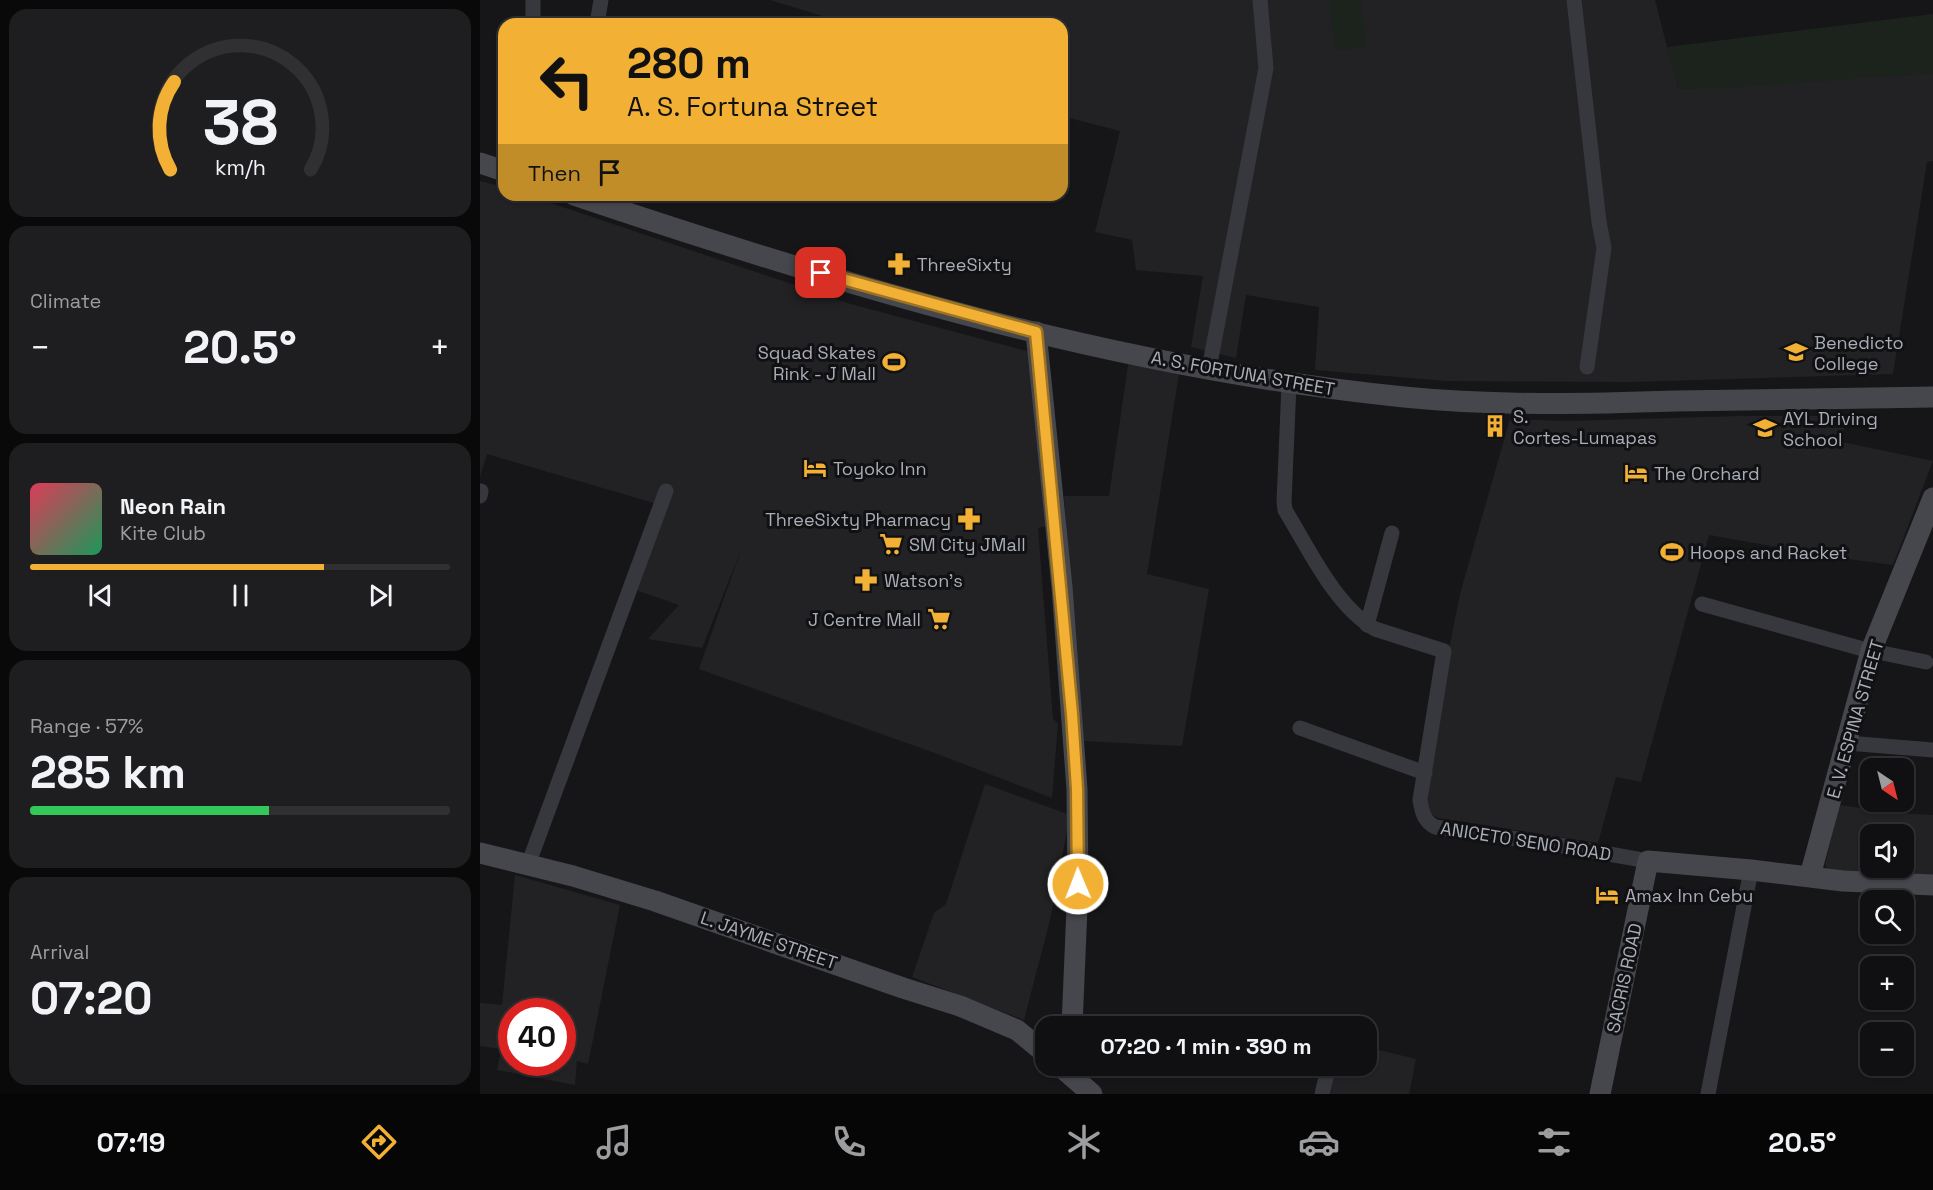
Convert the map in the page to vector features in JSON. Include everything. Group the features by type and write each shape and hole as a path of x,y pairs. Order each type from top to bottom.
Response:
{"street":[{"path":"533,0 533,18"},
{"path":"598,18 601,0"},
{"path":"1209,369 1266,68 1260,0"},
{"path":"1574,0 1599,222 1604,248 1587,367"},
{"path":"480,163 498,169"},
{"name":"A. S. FORTUNA STREET","path":"592,201 694,235 874,289 1036,332 1290,384 1406,398 1487,402 1629,403 1933,397"},
{"path":"1036,332 1062,587 1077,789 1078,884 1072,1016"},
{"name":"ANICETO SENO ROAD","path":"1290,384 1284,480 1285,510 1314,560 1352,612 1367,625 1376,629 1444,651 1420,800 1428,823 1435,827 1553,844 1648,861 1843,881 1933,885"},
{"path":"528,865 666,491"},
{"name":"E. V. ESPINA STREET","path":"1810,876 1871,651 1933,498"},
{"path":"1367,625 1392,533"},
{"path":"1702,604 1871,651 1926,662"},
{"path":"1300,728 1425,773"},
{"path":"1847,743 1933,750"},
{"name":"L. JAYME STREET","path":"480,853 573,876 665,904 960,1006 1017,1030 1035,1045"},
{"name":"SACRIS ROAD","path":"1600,1094 1648,861"},
{"path":"1708,1094 1751,870"},
{"path":"1068,1076 1092,1094"},
{"path":"1322,1094 1326,1076"}],"shaded area":[{"path":"770,0 1655,0 1678,89 1933,73 1933,161 1927,162 1893,374 1631,382 1446,381 1315,370 1319,307 1246,295 1236,358 1191,347 1203,276 1136,270 1132,240 1095,232 1120,131 1068,118 1068,18 829,18"},
{"path":"1329,0 1361,0 1366,47 1335,51"},
{"path":"1933,14 1933,73 1728,88 1678,89 1667,47"},
{"path":"480,181 498,186 498,201 545,201 851,304 1034,353 1050,525 1038,528 1053,719 1058,723 1052,798 932,752 699,669 741,550 702,648 648,639 679,605 633,589 664,506 487,454 480,477"},
{"path":"1129,358 1180,368 1147,574 1209,589 1182,746 1082,741 1064,496 1109,496"},
{"path":"1740,416 1846,416 1842,442 1933,461 1893,565 1709,535 1641,782 1616,777 1598,843 1438,818 1430,813 1427,806 1450,644 1460,594 1510,419 1567,421"},
{"path":"985,784 1070,815 1050,920 1024,1020 912,977 934,913 946,904"},
{"path":"1839,805 1860,808 1860,812 1933,815 1933,879 1914,878 1914,824 1860,824 1860,874 1829,872 1825,865"},
{"path":"515,875 620,905 588,1064 577,1061 576,1073 576,998 503,998"},
{"path":"480,1003 498,1005 498,1049 480,1046"},
{"path":"1377,1049 1416,1059 1409,1094 1327,1094 1331,1076 1377,1076"},
{"path":"528,1076 576,1076 575,1085"}],"place":[{"name":"ThreeSixty","path":"899,264"},
{"name":"Benedicto College","path":"1796,352"},
{"name":"Squad Skates Rink - J Mall","path":"894,362"},
{"name":"S. Cortes-Lumapas","path":"1495,426"},
{"name":"AYL Driving School","path":"1765,428"},
{"name":"Toyoko Inn","path":"815,468"},
{"name":"The Orchard","path":"1636,473"},
{"name":"ThreeSixty Pharmacy","path":"969,519"},
{"name":"SM City JMall","path":"891,544"},
{"name":"Hoops and Racket","path":"1672,552"},
{"name":"Watson's","path":"866,580"},
{"name":"J Centre Mall","path":"939,619"},
{"name":"Amax Inn Cebu","path":"1607,895"}],"route":[{"path":"821,273 1036,332 1062,587 1072,714 1077,789 1078,884"}]}
